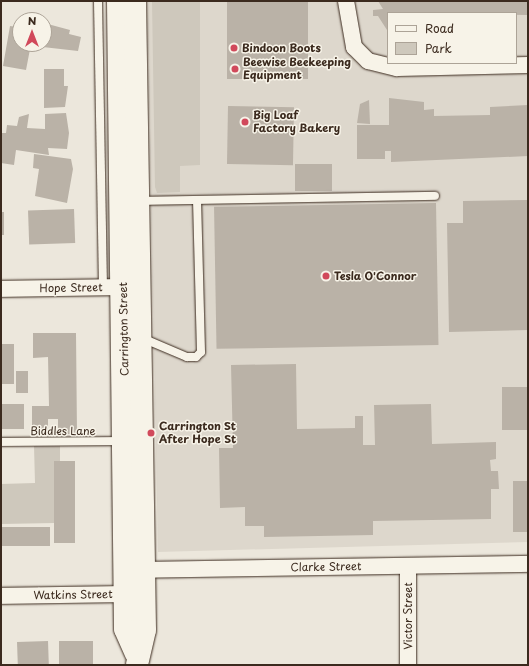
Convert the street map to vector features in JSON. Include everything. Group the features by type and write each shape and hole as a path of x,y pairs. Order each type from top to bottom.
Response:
{"main road":[{"name":"Carrington Street","path":"118,1 126,441 134,570"},
{"name":"Carrington Street","path":"135,1 139,201 122,287 141,338 134,594 145,630 136,660"}],"street":[{"path":"346,1 354,47 368,61 397,68 528,65"},
{"name":"Hope Street","path":"1,289 122,287"},
{"name":"Clarke Street","path":"134,570 528,564"},
{"name":"Victor Street","path":"408,566 408,665"},
{"name":"Watkins Street","path":"1,596 134,594"}],"lane":[{"path":"98,1 122,287"},
{"path":"139,201 435,196"},
{"path":"241,199 249,206"},
{"path":"141,338 187,357 196,357 201,352 197,200"},
{"name":"Biddles Lane","path":"1,442 126,441"}],"shaded area":[{"path":"147,1 528,1 528,542 158,552"}],"green space":[{"path":"152,1 200,1 200,165 180,166 180,192 157,193 155,187"},
{"path":"34,446 60,446 60,461 54,462 55,523 1,524 1,484 35,483"}],"building":[{"path":"227,1 308,1 308,79 227,79"},
{"path":"378,1 528,1 528,15 517,15 517,12 387,12 387,30 378,16 373,16 373,10 383,9"},
{"path":"52,25 70,30 69,34 81,37 78,51 52,48"},
{"path":"10,26 12,26 12,52 29,52 26,70 3,66"},
{"path":"44,69 64,69 64,86 68,86 65,107 44,108"},
{"path":"389,98 424,102 424,110 434,109 434,116 490,115 490,107 528,105 528,156 391,162 391,151 385,151 385,159 357,159 357,125 389,125"},
{"path":"369,100 370,124 357,123 360,104"},
{"path":"228,106 294,107 293,165 227,164"},
{"path":"66,113 69,133 67,149 48,148 49,155 16,150 14,165 1,163 1,133 6,133 7,125 17,126 19,117 29,114 27,128 45,129 45,114"},
{"path":"34,154 71,159 73,169 67,203 35,196 39,169 33,168"},
{"path":"295,164 332,164 332,191 295,191"},
{"path":"528,200 528,330 449,332 447,223 463,223 463,201"},
{"name":"Tesla O'Connor","path":"436,203 438,345 217,349 214,207"},
{"path":"74,209 75,243 29,245 28,211"},
{"path":"1,212 4,212 4,235 1,235"},
{"path":"33,333 76,333 77,434 58,434 58,419 48,419 48,432 32,432 32,406 49,406 48,357 33,358"},
{"path":"1,344 14,344 14,384 1,384"},
{"path":"296,364 297,429 355,428 355,416 363,416 363,445 375,445 374,405 431,404 432,444 496,442 496,459 490,460 491,471 498,471 499,489 491,489 491,519 373,521 373,535 264,537 264,526 245,526 245,507 220,508 219,448 233,448 231,365"},
{"path":"16,371 28,371 28,393 16,393"},
{"path":"502,387 528,387 528,430 502,430"},
{"path":"1,404 24,404 24,429 1,429"},
{"path":"54,461 75,461 75,543 54,543"},
{"path":"513,481 528,481 528,532 513,532"},
{"path":"1,527 50,527 50,546 1,546"},
{"path":"48,641 49,665 18,665 17,642"},
{"path":"59,641 93,641 93,665 59,665"}],"place":[{"name":"Bindoon Boots","path":"234,48"},
{"name":"Beewise Beekeeping Equipment","path":"235,69"},
{"name":"Big Loaf Factory Bakery","path":"245,122"},
{"name":"Tesla O'Connor","path":"326,276"},
{"name":"Carrington St After Hope St","path":"151,433"}]}
